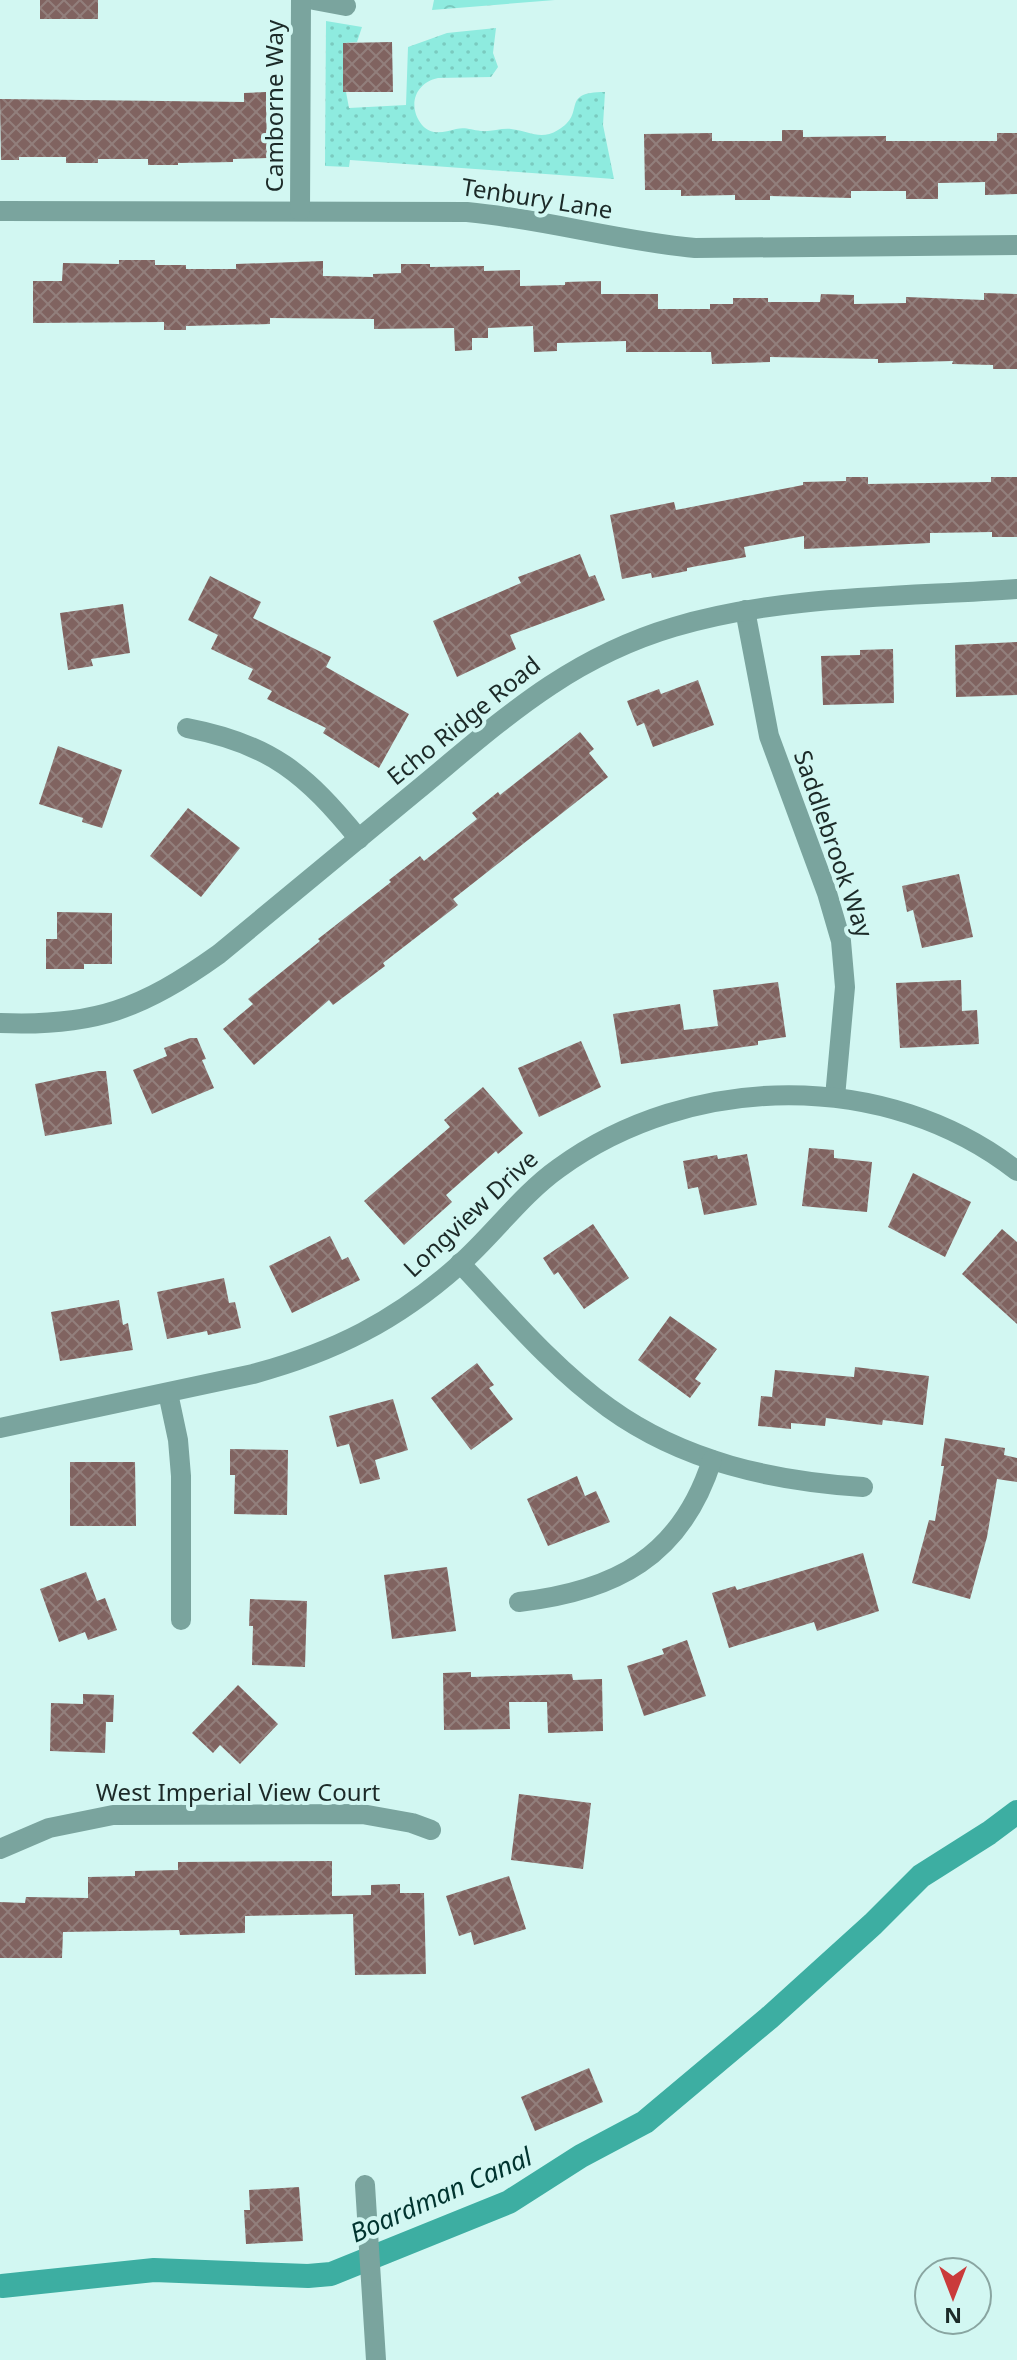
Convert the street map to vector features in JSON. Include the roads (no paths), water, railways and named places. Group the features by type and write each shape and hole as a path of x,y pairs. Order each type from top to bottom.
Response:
{"street":[{"name":"Camborne Way","path":"300,211 301,0"},
{"path":"314,0 346,6"},
{"name":"Tenbury Lane","path":"0,211 481,213 649,243 695,248 1017,245"},
{"name":"Echo Ridge Road","path":"0,1023 68,1022 108,1015 184,979 219,954 532,696 561,676 616,648 671,627 745,610 1017,589"},
{"name":"Saddlebrook Way","path":"745,610 769,736 827,893 841,941 845,987 835,1097"},
{"path":"187,728 240,741 282,762 317,791 359,839"},
{"name":"Longview Drive","path":"0,1428 290,1364 343,1344 403,1310 460,1263 532,1189 590,1146 623,1129 707,1104 794,1094 873,1103 944,1128 977,1144 1017,1171"},
{"path":"460,1263 575,1381 610,1409 644,1430 712,1460 784,1479 863,1487"},
{"path":"168,1393 178,1440 181,1476 181,1620"},
{"path":"519,1602 579,1593 606,1583 632,1568 682,1523 696,1502 712,1460"},
{"name":"West Imperial View Court","path":"0,1849 49,1828 113,1815 362,1814 412,1823 431,1830"},
{"path":"365,2185 376,2360"}],"waterway":[{"name":"Boardman Canal","path":"2,2286 154,2270 308,2276 331,2274 509,2202 581,2156 645,2122 769,2018 921,1876 1017,1812"}]}
